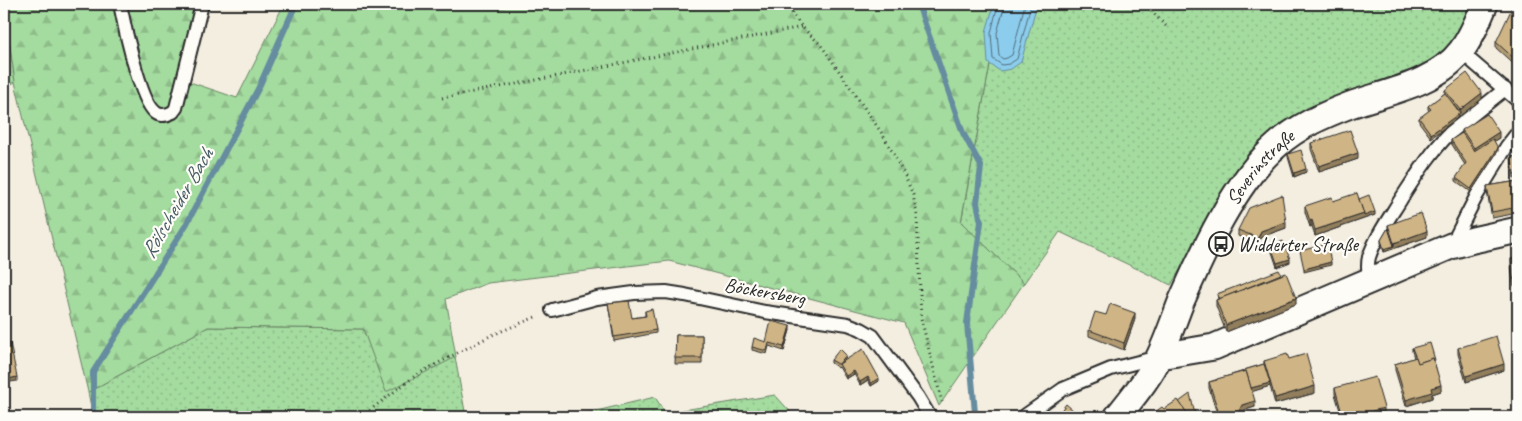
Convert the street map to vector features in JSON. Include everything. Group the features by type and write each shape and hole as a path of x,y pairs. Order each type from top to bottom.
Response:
{"street":[{"name":"Severinstraße","path":"1117,417 1160,356 1182,302 1224,214 1257,166 1277,145 1302,126 1350,105 1408,86 1448,64 1460,52 1469,38 1485,4"},
{"path":"1160,356 1214,347 1451,246 1518,230"}],"lane":[{"path":"120,4 140,81 150,107 155,113 162,115 173,112 176,108 202,4"},
{"path":"1460,52 1518,101"},
{"path":"1369,280 1369,258 1376,242 1423,166 1450,133 1505,89"},
{"path":"1451,246 1477,195 1507,146 1518,132"},
{"name":"Böckersberg","path":"552,310 597,298 666,292 765,312 848,324 873,336 918,397 930,417"},
{"path":"1023,417 1063,389 1110,368 1160,356"}],"path":[{"path":"786,4 802,27 824,50 883,135 913,195 917,215 922,318 944,408"},
{"path":"1144,4 1166,26"},
{"path":"442,98 802,27"},
{"path":"356,417 366,413 427,369 490,336 552,310"}],"green space":[{"path":"4,4 15,82 4,88"},
{"path":"4,4 208,4 178,78 237,98 284,4 1001,4 961,222 1024,283 939,406 904,323 669,261 488,283 446,299 456,357 386,392 363,329 208,327 88,392 15,82"},
{"path":"1001,4 1472,4 1457,44 1417,69 1309,109 1249,152 1171,285 1060,232 1024,283 961,223"},
{"path":"208,327 363,329 455,357 466,417 93,417 88,392"},
{"path":"775,395 795,417 571,417 655,397 665,413"}],"water":[{"path":"994,4 1037,4 1021,62 1011,69 1000,71 988,63 986,32"}],"building":[{"path":"1512,8 1518,11 1518,62 1496,42"},
{"path":"1467,73 1482,93 1460,110 1445,90"},
{"path":"1445,93 1460,113 1431,134 1419,118 1431,109 1429,105"},
{"path":"1487,114 1499,132 1474,148 1462,130"},
{"path":"1350,130 1358,153 1319,166 1311,143"},
{"path":"1462,133 1474,151 1493,139 1498,148 1471,189 1456,178 1466,163 1451,140"},
{"path":"1301,150 1306,169 1294,173 1288,154"},
{"path":"1518,156 1518,173 1514,174 1511,157"},
{"path":"1518,181 1518,207 1492,212 1487,186"},
{"path":"1357,193 1364,214 1315,230 1305,206 1332,197 1333,201"},
{"path":"1282,195 1286,222 1261,231 1258,238 1238,230 1249,208"},
{"path":"1369,195 1375,212 1364,216 1359,199"},
{"path":"1421,213 1427,231 1394,243 1388,225"},
{"path":"1388,228 1394,246 1384,249 1381,240"},
{"path":"1283,241 1290,259 1277,263 1271,246"},
{"path":"1327,244 1331,262 1304,269 1300,251"},
{"path":"1518,258 1518,283 1513,278 1511,259"},
{"path":"1279,270 1281,274 1219,299 1217,294"},
{"path":"1286,273 1296,298 1226,325 1216,300"},
{"path":"629,301 632,318 646,316 645,311 652,309 656,330 614,337 608,303"},
{"path":"1110,304 1135,313 1124,343 1089,330 1095,312 1106,315"},
{"path":"771,321 790,326 784,347 769,343 767,351 752,347 754,338 766,342"},
{"path":"676,335 702,335 702,358 675,358"},
{"path":"1496,336 1504,364 1466,376 1458,348"},
{"path":"10,343 17,377 4,380 4,344"},
{"path":"1430,343 1435,360 1433,358 1418,363 1412,348"},
{"path":"840,349 846,355 839,364 831,360"},
{"path":"863,349 879,378 871,383 868,377 860,382 854,371 846,376 839,364"},
{"path":"1287,354 1289,359 1306,354 1315,386 1275,398 1264,361"},
{"path":"1416,357 1418,363 1433,358 1441,385 1431,388 1432,392 1406,400 1395,364"},
{"path":"1264,364 1270,383 1251,388 1246,371 1244,370"},
{"path":"1246,371 1255,401 1242,405 1238,413 1220,417 1209,382"},
{"path":"1375,377 1384,408 1343,417 1335,388"},
{"path":"1190,394 1195,414 1189,417 1179,402"},
{"path":"1178,400 1189,416 1158,417 1155,412 1162,407 1164,409"},
{"path":"1066,404 1081,417 1056,417"}],"waterway":[{"name":"Rölscheider Bach","path":"93,417 93,372 186,225 258,89 296,4"},
{"path":"918,4 963,133 981,166 977,203 981,222 967,323 975,413"}],"place":[{"name":"Widderter Straße","path":"1221,244"}]}
